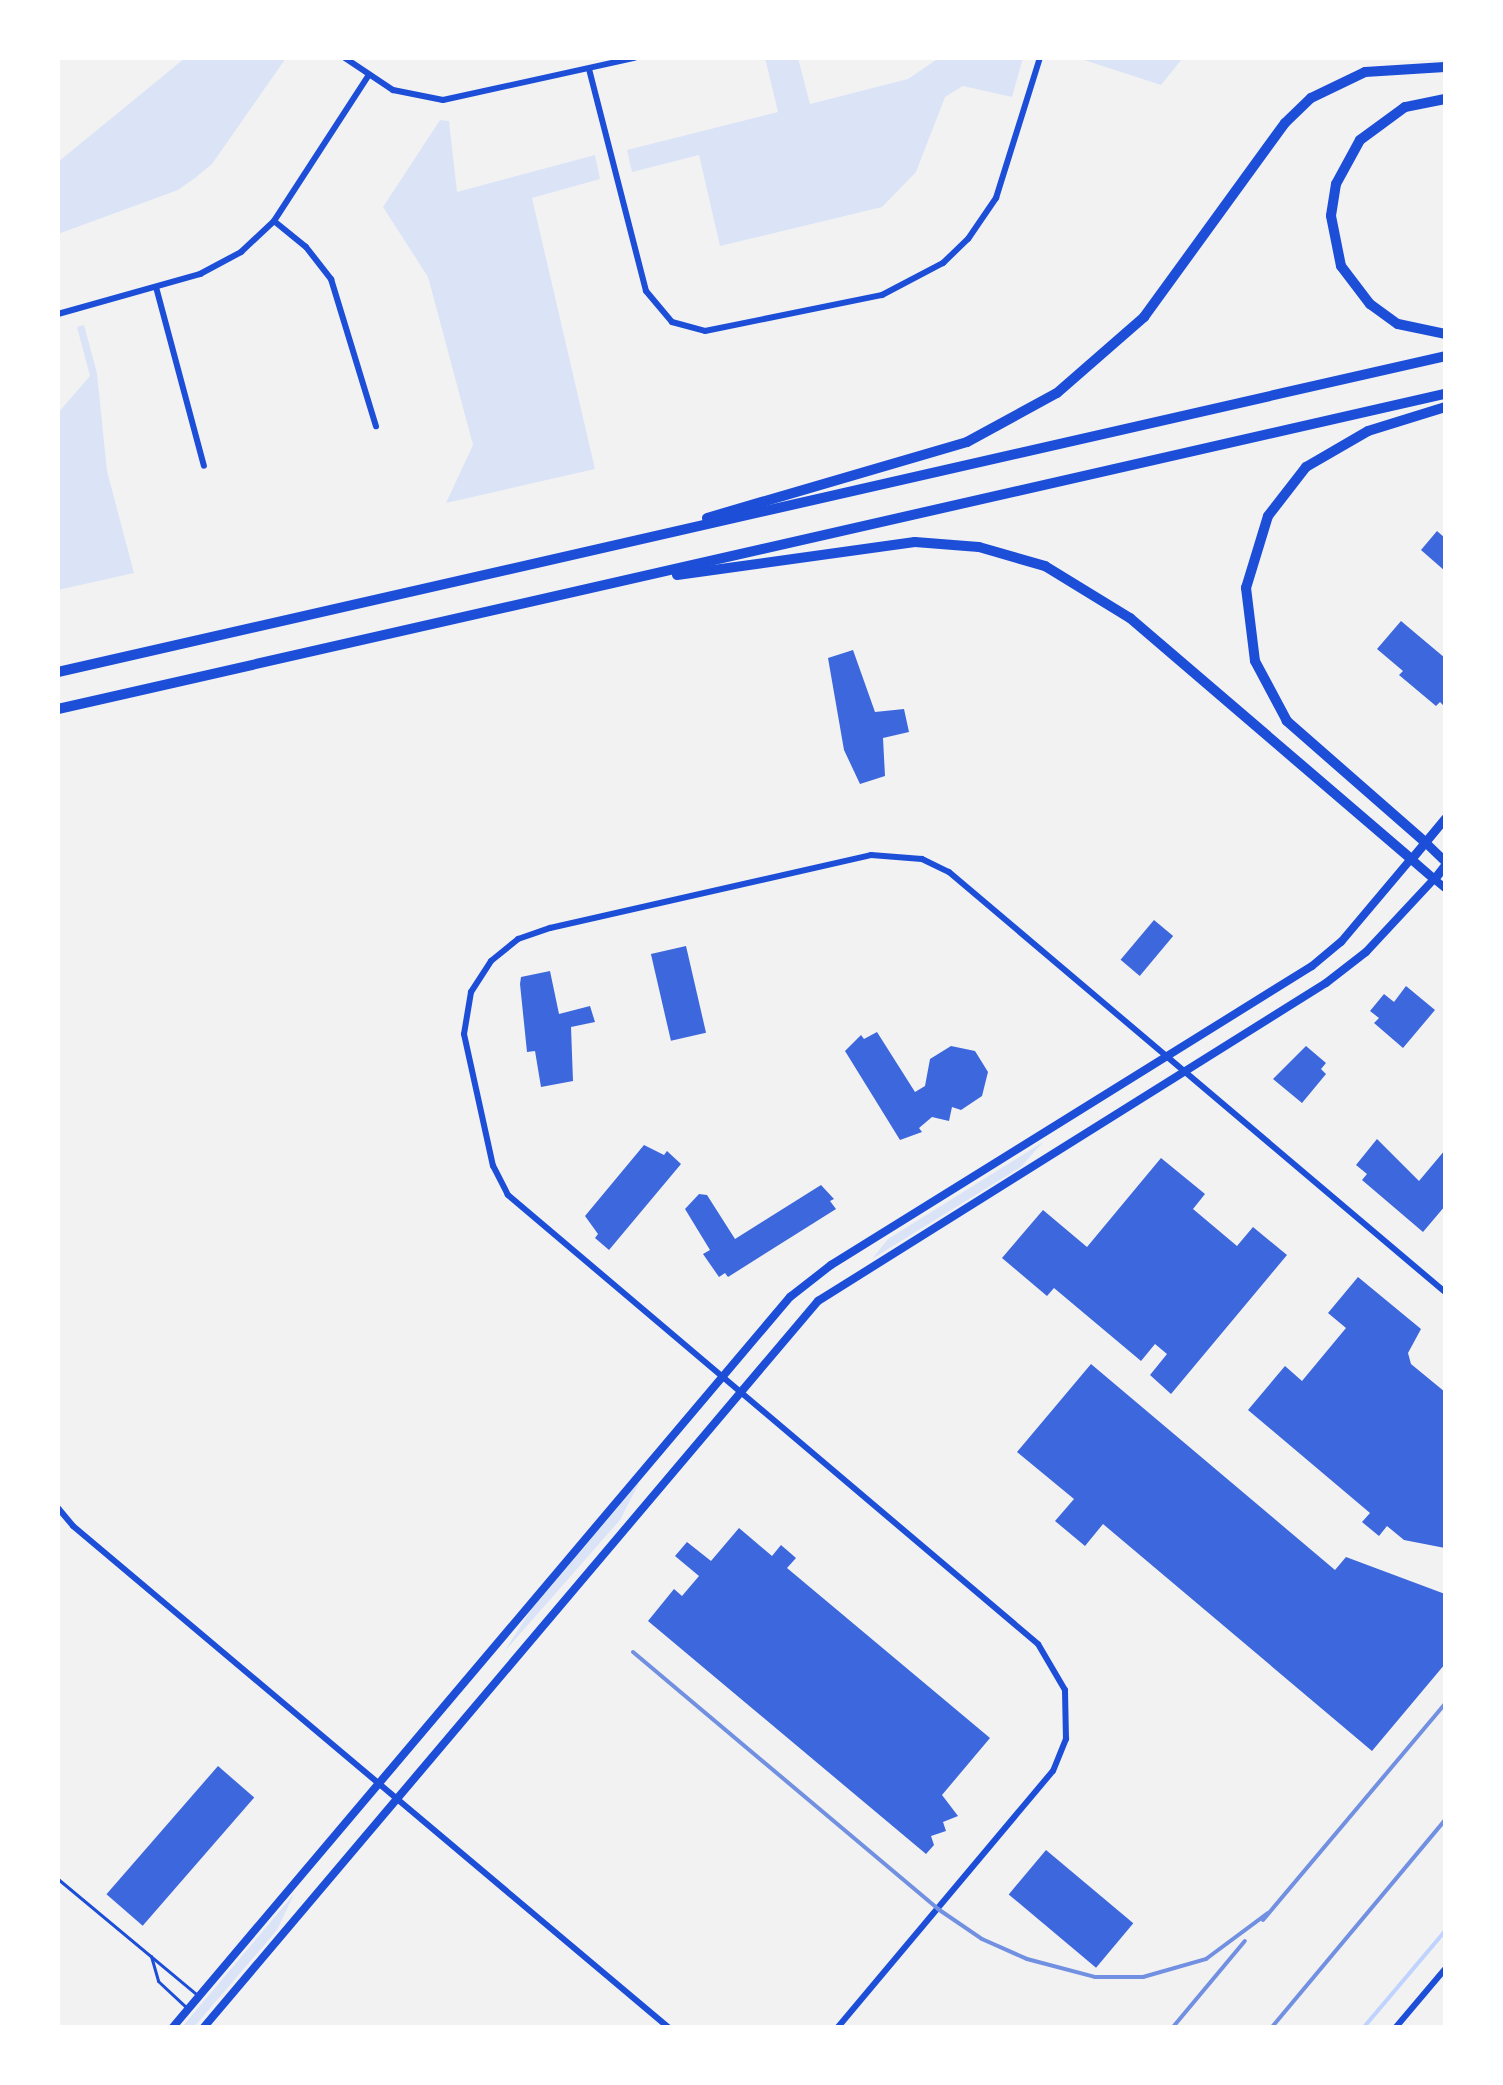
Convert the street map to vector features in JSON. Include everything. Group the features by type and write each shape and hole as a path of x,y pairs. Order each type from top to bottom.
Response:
{"highway":[{"path":"588,552 937,452 1029,410 1082,374 1144,317 1285,123 1311,98 1365,72 1445,67"},
{"path":"1445,99 1405,107 1360,140 1339,175 1331,216 1341,266 1370,304 1411,329 1445,334"},
{"path":"58,672 1445,356"},
{"path":"58,709 1445,394"},
{"path":"1425,842 1287,721 1255,661 1246,588 1268,516 1306,467 1368,431 1445,407"},
{"path":"600,586 886,544 948,543 1013,555 1104,598 1411,859"}],"main road":[{"path":"173,2027 721,1376 803,1284 1327,955 1445,818"},
{"path":"204,2027 791,1327 839,1286 1348,967 1434,879 1445,863 1425,842"},
{"path":"1411,859 1445,888"}],"street":[{"path":"345,58 368,76 407,95 443,100 634,58"},
{"path":"589,69 642,283 654,305 672,322 686,329 720,330 855,301 904,286 943,263 968,239 999,190 1040,58"},
{"path":"58,314 221,265 274,221 368,76"},
{"path":"274,221 306,247 331,279 376,426"},
{"path":"156,287 204,466"},
{"path":"838,2027 1059,1759 1068,1705 1060,1675 1038,1644 508,1195 493,1166 467,1054 464,1022 471,992 499,952 530,934 893,853 949,872 1445,1292"},
{"path":"58,1508 73,1526 377,1785 668,2027"},
{"path":"1396,2027 1445,1969"}],"lane":[{"path":"58,1879 199,1996"},
{"path":"151,1956 158,1981 188,2009"}],"shaded area":[{"path":"185,58 286,58 212,164 195,178 178,190 58,234 58,162"},
{"path":"765,58 798,58 810,104 908,79 939,58 1023,58 1012,97 963,86 945,97 916,172 882,207 720,246 699,155 632,172 627,150 778,112"},
{"path":"1078,58 1181,58 1182,59 1161,85"},
{"path":"440,120 449,121 457,192 595,155 600,179 532,198 595,469 446,503 473,445 428,277 383,207"},
{"path":"84,325 97,373 107,471 134,573 58,590 58,413 90,376 77,327"},
{"path":"1043,1142 1021,1167 872,1259 888,1239"},
{"path":"640,1481 620,1520 504,1652 531,1610"},
{"path":"294,1894 277,1930 194,2027 182,2027"}],"building":[{"path":"1437,531 1445,538 1445,571 1421,550"},
{"path":"1401,621 1445,658 1445,707 1440,702 1436,706 1399,675 1403,671 1377,649"},
{"path":"853,650 875,712 904,709 909,732 883,738 885,776 860,784 844,750 828,658"},
{"path":"1154,920 1173,936 1140,976 1121,960"},
{"path":"686,946 706,1033 671,1041 651,954"},
{"path":"550,971 559,1014 590,1006 595,1022 571,1027 573,1081 541,1087 535,1051 527,1052 520,984 521,977"},
{"path":"1406,986 1435,1010 1403,1048 1374,1023 1379,1018 1370,1011 1384,994 1394,1002"},
{"path":"877,1032 915,1092 925,1086 930,1059 951,1046 975,1051 988,1072 982,1096 961,1110 952,1107 949,1121 932,1117 919,1128 922,1132 900,1140 845,1051 861,1035 864,1039"},
{"path":"1306,1046 1326,1063 1321,1069 1326,1074 1302,1103 1273,1079"},
{"path":"1377,1139 1419,1181 1445,1150 1445,1206 1423,1232 1362,1180 1367,1174 1356,1165"},
{"path":"644,1145 664,1155 667,1151 681,1164 609,1250 595,1238 598,1234 585,1216"},
{"path":"1161,1158 1205,1194 1193,1209 1237,1246 1253,1227 1287,1255 1171,1394 1150,1375 1167,1354 1155,1344 1141,1361 1054,1288 1047,1296 1002,1258 1043,1210 1087,1247"},
{"path":"821,1185 834,1199 830,1201 836,1209 728,1277 725,1273 719,1277 703,1254 710,1250 685,1209 699,1194 707,1195 735,1239"},
{"path":"1358,1277 1421,1329 1408,1353 1411,1364 1445,1392 1445,1548 1404,1540 1387,1526 1379,1536 1362,1522 1370,1513 1248,1410 1285,1366 1302,1381 1346,1328 1328,1313"},
{"path":"1091,1364 1335,1570 1346,1557 1445,1594 1445,1664 1372,1751 1103,1524 1085,1546 1055,1521 1074,1499 1017,1452"},
{"path":"739,1528 772,1556 781,1545 796,1558 787,1568 990,1738 942,1795 958,1816 943,1822 946,1831 931,1836 934,1845 926,1854 648,1621 674,1589 682,1596 699,1576 675,1556 687,1542 711,1561"},
{"path":"218,1766 254,1797 143,1926 106,1894"},
{"path":"1046,1850 1133,1923 1096,1968 1009,1894"}],"waterway":[{"path":"1364,2027 1445,1931"}],"railway":[{"path":"633,1652 938,1909 982,1939 1027,1959 1095,1977 1143,1977 1206,1959 1268,1913"},
{"path":"1263,1920 1445,1704"},
{"path":"1272,2027 1445,1820"},
{"path":"1173,2027 1245,1941"}]}
